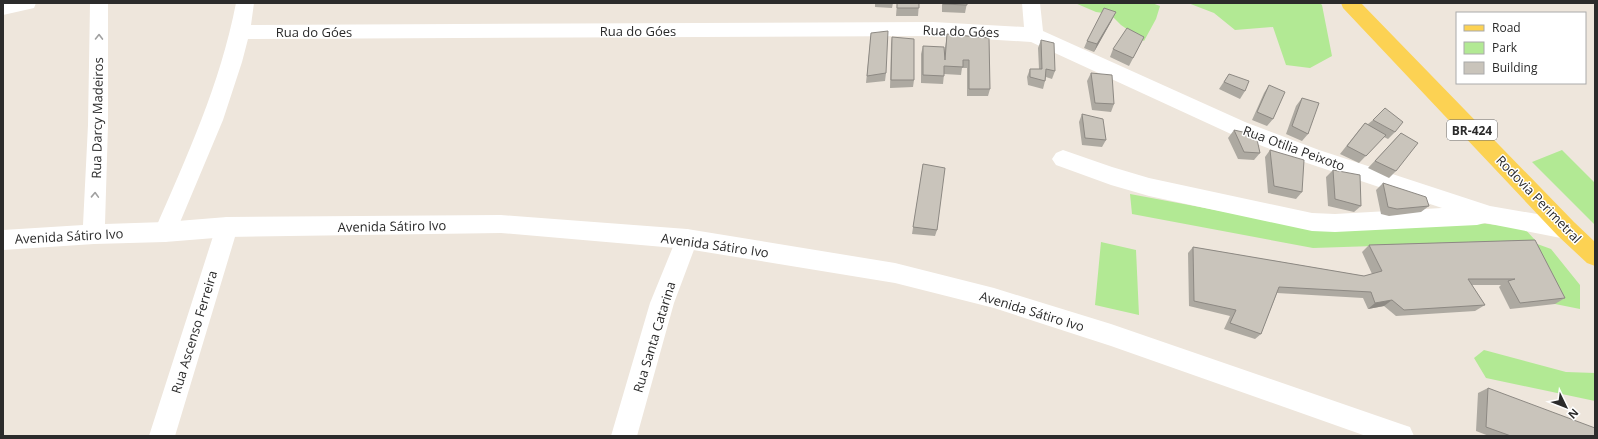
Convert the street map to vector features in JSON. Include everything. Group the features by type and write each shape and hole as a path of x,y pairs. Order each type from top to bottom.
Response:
{"main road":[{"name":"Rodovia Perimetral","path":"1350,3 1566,229 1595,256"}],"street":[{"path":"3,8 27,3"},
{"name":"Rua Darcy Madeiros","path":"94,234 98,125 99,3"},
{"path":"165,232 213,120 241,32 245,3"},
{"path":"1031,3 1034,34"},
{"name":"Rua do Góes","path":"241,32 933,29 1034,34"},
{"name":"Rua Otilia Peixoto","path":"1034,34 1238,128 1314,157 1490,215 1566,229"},
{"path":"1063,159 1111,176 1149,187 1312,222 1335,223 1490,215"},
{"name":"Avenida Sátiro Ivo","path":"3,240 94,234 165,232 227,227 501,224 687,239 895,272 994,298 1110,335 1401,436"},
{"name":"Rua Ascenso Ferreira","path":"162,436 227,227"},
{"name":"Rua Santa Catarina","path":"624,436 660,310 687,239"}],"green space":[{"path":"1075,3 1152,3 1160,6 1156,19 1144,41 1121,25 1110,14 1096,12"},
{"path":"1188,3 1320,3 1322,5 1332,56 1310,68 1286,65 1273,27 1235,30 1214,13"},
{"path":"1562,150 1595,183 1595,225 1532,162"},
{"path":"1130,194 1312,228 1461,221 1524,228 1535,240 1529,241 1551,249 1580,285 1580,309 1555,304 1535,265 1528,241 1313,248 1132,214"},
{"path":"1101,242 1136,250 1139,315 1095,305"},
{"path":"1484,350 1566,372 1595,373 1595,401 1486,378 1474,358"}],"building":[{"path":"897,3 919,3 919,8 897,8"},
{"path":"967,3 967,5 943,4"},
{"path":"1104,8 1116,12 1097,44 1087,41"},
{"path":"1127,28 1144,37 1133,58 1113,49"},
{"path":"888,31 886,73 867,76 871,33"},
{"path":"947,34 989,38 990,89 969,89 969,60 963,60 963,67 944,66 944,76 923,75 923,46 944,47 945,60"},
{"path":"892,37 914,39 914,80 891,80"},
{"path":"1041,40 1054,43 1055,71 1046,69 1045,81 1030,77 1030,69 1042,69"},
{"path":"1091,73 1112,75 1114,104 1095,103"},
{"path":"1229,74 1249,81 1245,91 1224,82"},
{"path":"1269,85 1285,92 1273,119 1257,112"},
{"path":"1302,98 1319,103 1308,134 1292,126"},
{"path":"1385,108 1403,122 1395,132 1373,120"},
{"path":"1082,114 1103,119 1106,140 1085,138"},
{"path":"1365,123 1386,135 1366,156 1347,146"},
{"path":"1234,130 1256,135 1260,153 1244,152"},
{"path":"1401,133 1418,143 1396,171 1375,161"},
{"path":"1270,150 1304,160 1302,192 1274,186"},
{"path":"923,164 945,168 937,230 913,227"},
{"path":"1333,170 1360,175 1361,206 1335,199"},
{"path":"1383,183 1426,197 1429,206 1397,209 1388,207"},
{"path":"1535,240 1565,298 1520,303 1508,281 1515,279 1468,279 1485,305 1404,310 1392,300 1375,303 1371,292 1279,287 1261,334 1230,323 1236,310 1194,301 1193,247 1364,276 1382,271 1369,245"},
{"path":"1488,388 1595,428 1595,436 1511,436 1486,427"}]}
